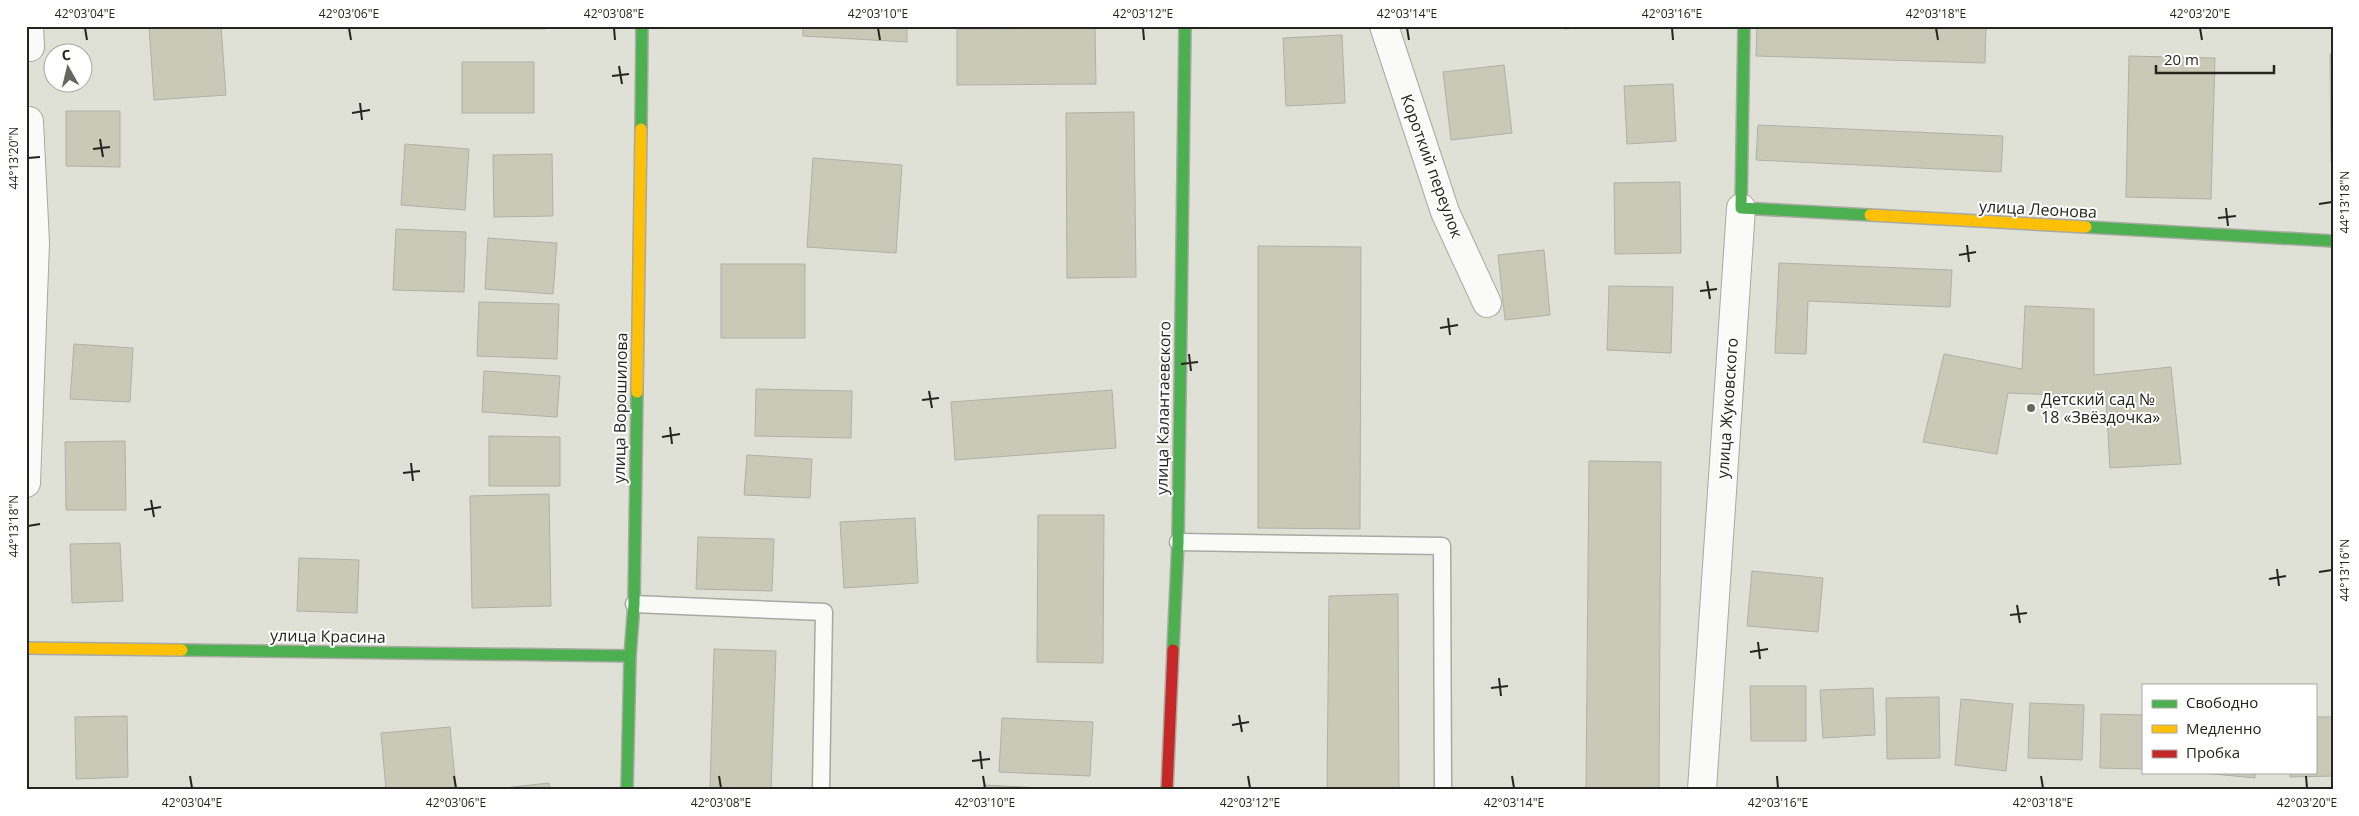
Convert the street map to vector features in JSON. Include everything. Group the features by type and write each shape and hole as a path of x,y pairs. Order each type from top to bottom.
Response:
{"street":[{"name":"улица Ворошилова","path":"627,790 630,656 634,604 642,26"},
{"name":"улица Калантаевского","path":"1166,790 1178,542 1185,26"},
{"name":"Короткий переулок","path":"1384,26 1446,212 1487,303"},
{"name":"улица Жуковского","path":"1702,790 1740,208 1744,26"},
{"path":"26,483 30,243 29,121"},
{"name":"улица Леонова","path":"1740,208 2333,241"},
{"name":"улица Красина","path":"26,648 630,656"}],"lane":[{"path":"1178,542 1442,546 1442,790"},
{"path":"634,604 824,612 821,790"}],"building":[{"path":"149,26 221,26 226,95 154,100"},
{"path":"480,26 545,26 545,29 480,29"},
{"path":"803,26 907,26 907,42 803,36"},
{"path":"1491,26 1522,26 1491,28"},
{"path":"1563,26 1606,26 1564,29"},
{"path":"1757,26 1986,26 1985,63 1756,56"},
{"path":"2084,26 2205,26 2205,27"},
{"path":"1095,28 1096,84 957,85 957,29"},
{"path":"1342,35 1345,103 1286,106 1283,38"},
{"path":"2330,54 2333,54 2333,162 2331,163"},
{"path":"2129,56 2215,58 2211,199 2126,197"},
{"path":"462,62 534,62 534,113 462,113"},
{"path":"1504,65 1512,133 1451,140 1443,72"},
{"path":"1673,84 1676,141 1627,144 1624,86"},
{"path":"66,111 120,111 120,167 66,166"},
{"path":"1134,112 1136,277 1067,278 1066,113"},
{"path":"1758,125 2003,136 2001,172 1756,160"},
{"path":"405,144 469,149 465,210 401,205"},
{"path":"552,154 553,216 494,217 493,155"},
{"path":"813,158 902,165 896,253 807,247"},
{"path":"1680,182 1681,253 1615,254 1614,183"},
{"path":"396,229 466,232 464,292 393,290"},
{"path":"488,238 557,243 553,294 485,289"},
{"path":"1258,246 1361,247 1360,529 1258,528"},
{"path":"1544,250 1550,315 1505,320 1498,255"},
{"path":"1779,263 1952,270 1950,307 1808,301 1806,354 1775,353"},
{"path":"721,264 805,264 805,338 721,338"},
{"path":"1609,286 1673,287 1671,353 1607,350"},
{"path":"479,302 559,304 557,359 477,356"},
{"path":"2025,306 2094,309 2094,375 2171,367 2181,464 2110,468 2106,397 2008,393 1997,454 1923,442 1944,354 2022,369"},
{"path":"74,344 133,348 130,402 70,399"},
{"path":"484,371 560,376 557,417 482,412"},
{"path":"756,389 852,391 851,438 755,436"},
{"path":"1112,390 1116,448 955,460 951,402"},
{"path":"489,436 560,437 560,486 489,486"},
{"path":"125,441 126,510 66,510 65,442"},
{"path":"747,455 812,459 810,498 744,495"},
{"path":"1589,461 1661,462 1659,790 1586,790"},
{"path":"549,494 551,606 472,608 470,496"},
{"path":"1038,515 1104,515 1103,663 1037,662"},
{"path":"915,518 918,583 844,588 840,522"},
{"path":"698,537 774,539 772,591 696,589"},
{"path":"120,543 123,601 72,603 70,544"},
{"path":"299,558 359,560 357,613 297,611"},
{"path":"1752,571 1823,578 1818,632 1747,626"},
{"path":"1398,594 1399,790 1327,790 1329,596"},
{"path":"714,649 776,651 771,790 710,790"},
{"path":"1750,686 1806,686 1806,741 1751,741"},
{"path":"1873,688 1875,735 1823,738 1820,690"},
{"path":"1939,697 1940,758 1887,759 1886,698"},
{"path":"1961,699 2013,704 2006,771 1955,765"},
{"path":"2030,703 2084,705 2082,760 2028,758"},
{"path":"2101,714 2142,715 2142,769 2100,768"},
{"path":"127,716 128,777 76,779 75,717"},
{"path":"2316,717 2333,717 2333,776 2290,777 2290,774 2316,774"},
{"path":"1002,718 1093,722 1090,776 999,772"},
{"path":"450,727 456,790 386,790 381,733"},
{"path":"2214,774 2255,774 2255,778"},
{"path":"549,783 550,790 495,790 495,789"},
{"path":"984,785 1079,790 984,790"},
{"path":"289,788 334,790 289,790"}],"traffic: fast":[{"path":"641,129 642,26"},
{"path":"1173,650 1178,542 1185,26"},
{"path":"1744,26 1741,208 1870,215"},
{"path":"2086,227 2333,241"},
{"path":"627,790 630,656 634,604 637,392"},
{"path":"182,650 630,656"}],"traffic: slow":[{"path":"637,392 641,129"},
{"path":"1870,215 2086,227"},
{"path":"26,648 182,650"}],"traffic: jam":[{"path":"1167,790 1173,650"}],"place":[{"name":"Детский сад № 18 «Звёздочка»","path":"2031,408"}]}
